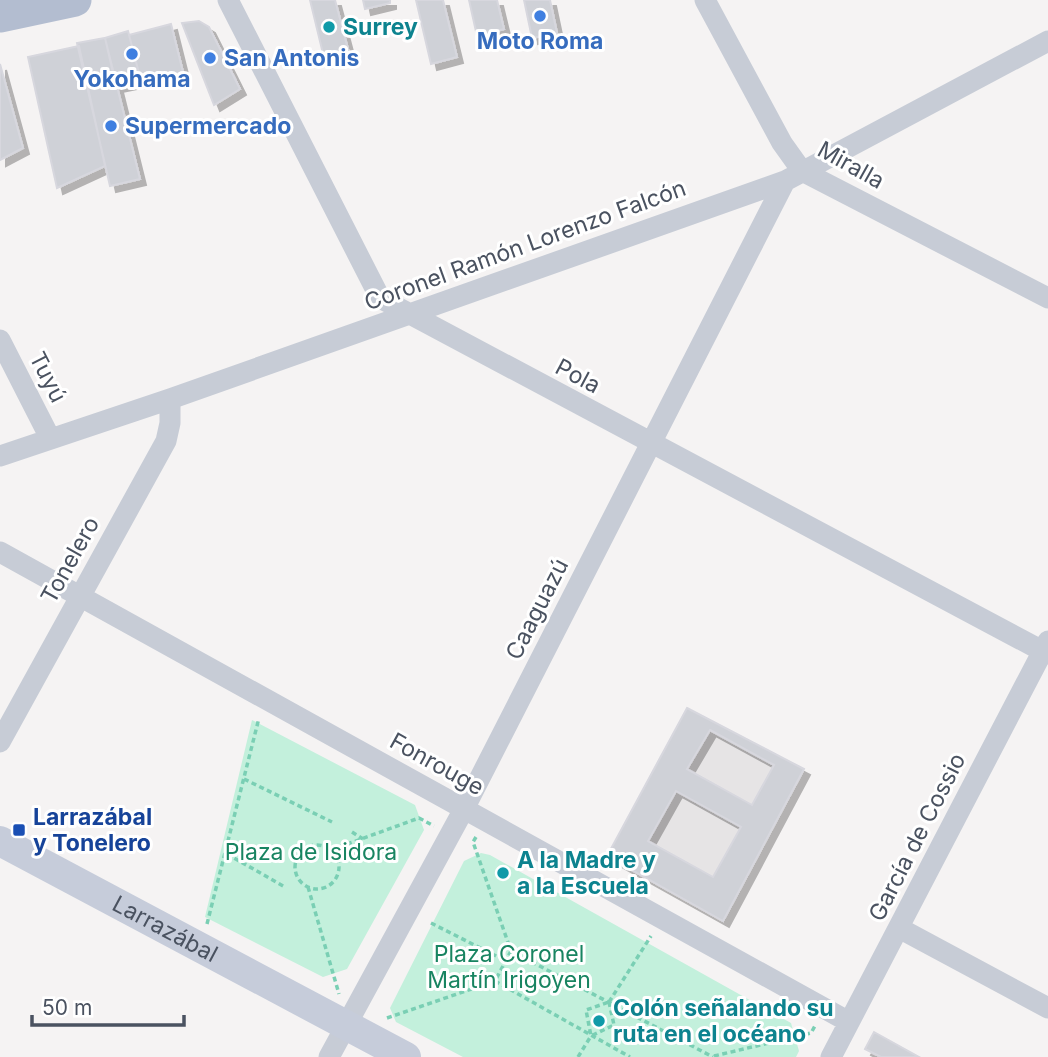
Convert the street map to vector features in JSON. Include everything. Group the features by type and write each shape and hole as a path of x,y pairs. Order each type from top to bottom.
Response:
{"main road":[{"path":"0,16 75,0"}],"street":[{"name":"Pola","path":"228,0 380,298 650,444 1046,649"},
{"name":"Miralla","path":"705,0 782,144 793,176 1048,298"},
{"name":"Coronel Ramón Lorenzo Falcón","path":"0,456 170,399 793,176 1048,41"},
{"name":"Caaguazú","path":"329,1057 464,809 650,444 793,176"},
{"name":"Tuyú","path":"0,340 50,438"},
{"name":"Tonelero","path":"0,742 166,441 170,399"},
{"name":"Fonrouge","path":"0,552 849,1022"},
{"name":"García de Cossio","path":"831,1057 1046,649"},
{"name":"Larrazábal","path":"0,841 200,950 406,1057"},
{"path":"899,928 1048,1008"}],"path":[{"path":"200,950 227,854 262,698"},
{"path":"244,779 332,822"},
{"path":"486,821 473,842 464,844 419,818 331,850 316,845 308,847 297,857 295,872 308,887 314,901 346,1025 394,1016 495,981 511,951"},
{"path":"352,832 363,839"},
{"path":"473,842 511,951 713,1056 811,1033 825,1009"},
{"path":"292,850 297,857"},
{"path":"308,887 324,888 336,878 338,863 331,850"},
{"path":"227,854 285,887"},
{"path":"306,897 314,901"},
{"path":"591,1036 586,1010 609,1002 664,918"},
{"path":"431,923 506,961"},
{"path":"495,981 630,1057"},
{"path":"578,1057 591,1036 614,1025 609,1002"}],"shaded area":[{"path":"687,708 804,769 723,921 607,856"}],"green space":[{"name":"Plaza de Isidora","path":"252,720 415,805 424,830 347,969 323,977 205,917"},
{"name":"Plaza Coronel Martín Irigoyen","path":"481,853 490,855 791,1023 799,1051 796,1057 463,1057 396,1022 390,1008 464,861"}],"building":[{"name":"Surrey","path":"310,0 335,0 349,53 325,62"},
{"path":"363,0 390,0 390,3 365,9"},
{"path":"416,0 443,0 457,57 431,64"},
{"path":"469,0 497,0 504,29 477,36"},
{"name":"Moto Roma","path":"524,0 550,0 557,33 532,38"},
{"name":"San Antonis","path":"199,21 209,27 240,89 214,105 182,23"},
{"path":"171,24 183,72 141,81 129,35"},
{"path":"128,31 141,81 116,86 105,38"},
{"name":"Supermercado","path":"105,38 140,179 110,186 77,43"},
{"path":"79,46 105,166 57,188 28,57"},
{"path":"0,64 23,148 0,160"},
{"path":"687,708 804,769 723,921 607,856","holes":["710,730 774,765 752,805 687,769","676,791 741,827 713,877 648,841"]},
{"path":"874,1032 919,1057 881,1057 865,1049"}],"place":[{"name":"Moto Roma","path":"540,16"},
{"name":"Surrey","path":"329,27"},
{"name":"Yokohama","path":"132,54"},
{"name":"San Antonis","path":"210,58"},
{"name":"Supermercado","path":"111,126"},
{"name":"Larrazábal y Tonelero","path":"19,830"},
{"name":"A la Madre y a la Escuela","path":"503,873"},
{"name":"Colón señalando su ruta en el océano","path":"599,1021"}]}
